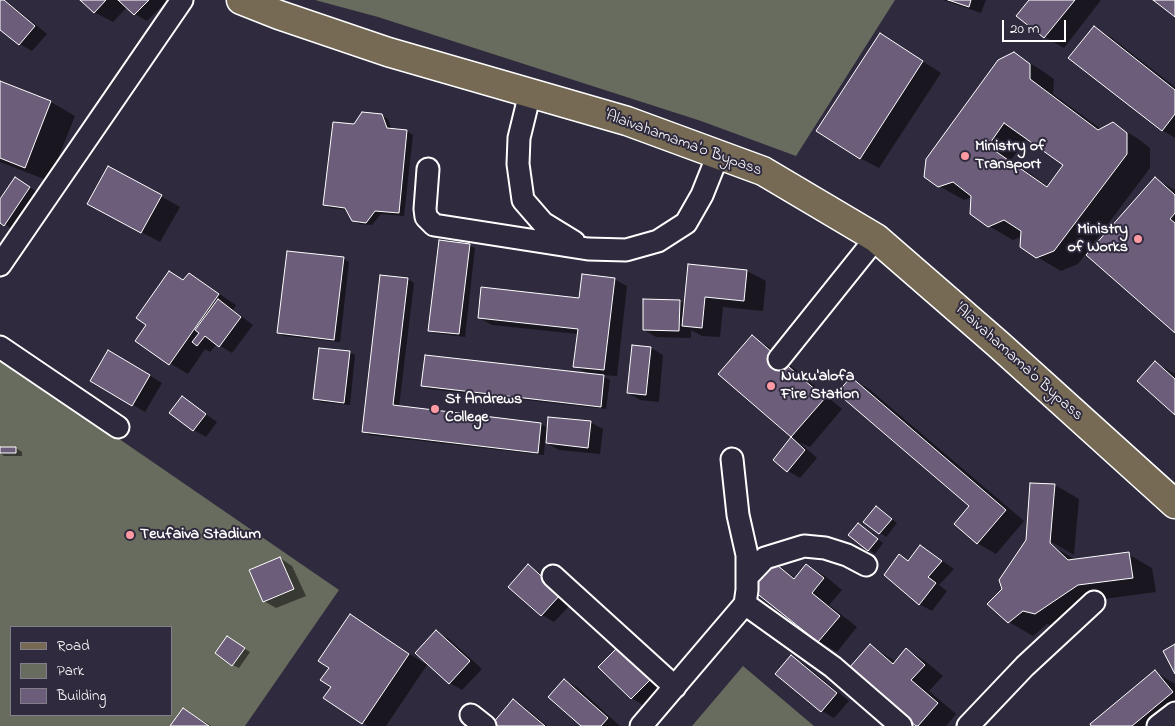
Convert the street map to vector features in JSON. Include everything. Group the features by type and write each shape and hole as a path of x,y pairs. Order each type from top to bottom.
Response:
{"main road":[{"name":"'Alaivahamama'o Bypass","path":"241,0 388,52 627,122 762,171 876,238 1172,497"}],"street":[{"path":"0,265 182,0"},
{"path":"530,93 519,138 518,164 523,200 543,223 588,249"},
{"path":"428,169 425,209 426,218 434,225 588,249 626,250 658,241 686,223 702,195 718,154"},
{"path":"779,359 876,238"},
{"path":"0,347 118,427"},
{"path":"641,726 745,604 747,555 738,515 732,459"},
{"path":"747,577 764,558 804,546 825,548 847,555 866,565"},
{"path":"553,576 675,688"},
{"path":"968,726 1025,666 1094,602"},
{"path":"745,604 833,667 901,726"},
{"path":"1158,726 1175,713"}],"green space":[{"path":"315,0 895,0 796,156 701,121 378,17"},
{"name":"Teufaiva Stadium","path":"0,357 339,590 245,726 0,726"},
{"path":"743,666 814,726 692,726"}],"building":[{"path":"0,0 4,0 35,26 19,45 0,30"},
{"path":"80,0 106,0 94,13"},
{"path":"118,0 149,0 134,15"},
{"path":"948,0 971,0 969,7"},
{"path":"1029,0 1075,0 1044,38 1016,16"},
{"path":"1153,0 1175,0 1175,17"},
{"path":"1094,26 1175,90 1175,114 1162,131 1068,58"},
{"path":"880,33 923,61 860,159 816,131"},
{"name":"Ministry of Transport","path":"1014,52 1030,64 1030,79 1098,130 1113,122 1127,133 1127,154 1054,251 1036,258 1020,247 1021,231 1004,220 988,227 970,214 971,196 953,182 938,187 924,177 926,159 998,60","holes":["1004,123 1063,165 1047,187 988,146"]},
{"path":"0,81 51,101 25,168 0,158"},
{"path":"362,112 382,114 387,128 407,130 399,213 375,211 366,223 352,221 345,208 323,205 333,122 354,124"},
{"path":"108,166 162,195 141,233 87,204"},
{"path":"15,177 30,187 4,226 0,223 0,199"},
{"name":"Ministry of Works","path":"1155,177 1175,195 1175,213 1170,219 1175,223 1175,333 1086,255"},
{"path":"439,240 470,244 459,334 428,331"},
{"path":"287,251 344,257 334,340 277,333"},
{"path":"688,264 747,270 744,301 705,297 702,328 682,326"},
{"path":"169,271 183,280 189,273 219,294 169,365 135,341 146,325 136,318"},
{"path":"582,274 615,278 604,370 573,367 578,329 478,318 481,287 579,298"},
{"path":"380,275 408,278 393,405 541,423 538,453 362,432"},
{"path":"218,299 241,317 219,347 205,336 197,346 192,342 199,333 195,330"},
{"path":"643,299 680,300 679,331 643,330"},
{"name":"Nuku'alofa Fire Station","path":"752,335 825,398 791,437 718,374"},
{"path":"632,345 651,347 646,395 627,393"},
{"path":"319,348 350,351 344,403 313,399"},
{"path":"108,350 150,375 132,406 90,381"},
{"path":"425,355 604,375 601,407 421,386"},
{"path":"1155,361 1175,379 1175,415 1137,381"},
{"path":"851,377 1006,510 977,544 954,524 969,506 837,393"},
{"path":"182,396 206,414 193,431 169,413"},
{"path":"548,417 591,421 588,448 546,443"},
{"path":"791,437 805,450 787,472 773,460"},
{"path":"0,447 16,447 16,453 0,453"},
{"path":"1030,483 1055,484 1050,543 1068,560 1129,552 1133,578 1078,585 1035,614 1023,611 1008,623 987,604 1002,589 999,580 1026,540"},
{"path":"876,506 892,519 879,534 863,522"},
{"path":"858,523 878,539 868,551 848,535"},
{"path":"920,545 942,561 928,577 936,583 919,605 884,575 899,554 908,561"},
{"path":"280,557 294,589 263,602 249,570"},
{"path":"772,561 794,579 806,564 824,578 812,593 840,616 818,642 750,588"},
{"path":"528,564 561,594 541,616 508,587"},
{"path":"350,614 409,654 362,724 323,698 331,687 320,680 329,668 318,661"},
{"path":"436,630 470,661 449,684 415,653"},
{"path":"227,636 245,648 232,666 215,653"},
{"path":"870,644 893,664 906,648 925,665 911,680 938,703 918,726 849,668"},
{"path":"1175,644 1175,674 1163,651"},
{"path":"619,646 652,678 631,699 598,667"},
{"path":"791,655 837,693 821,712 775,674"},
{"path":"1155,670 1173,692 1132,726 1091,726 1090,724"},
{"path":"564,679 608,718 601,726 581,726 548,697"},
{"path":"513,699 545,726 496,726 493,723"},
{"path":"183,708 209,726 170,726"}],"place":[{"name":"Ministry of Transport","path":"965,156"},
{"name":"Ministry of Works","path":"1138,239"},
{"name":"Nuku'alofa Fire Station","path":"771,386"},
{"name":"St Andrews College","path":"435,409"},
{"name":"Teufaiva Stadium","path":"130,535"}]}
